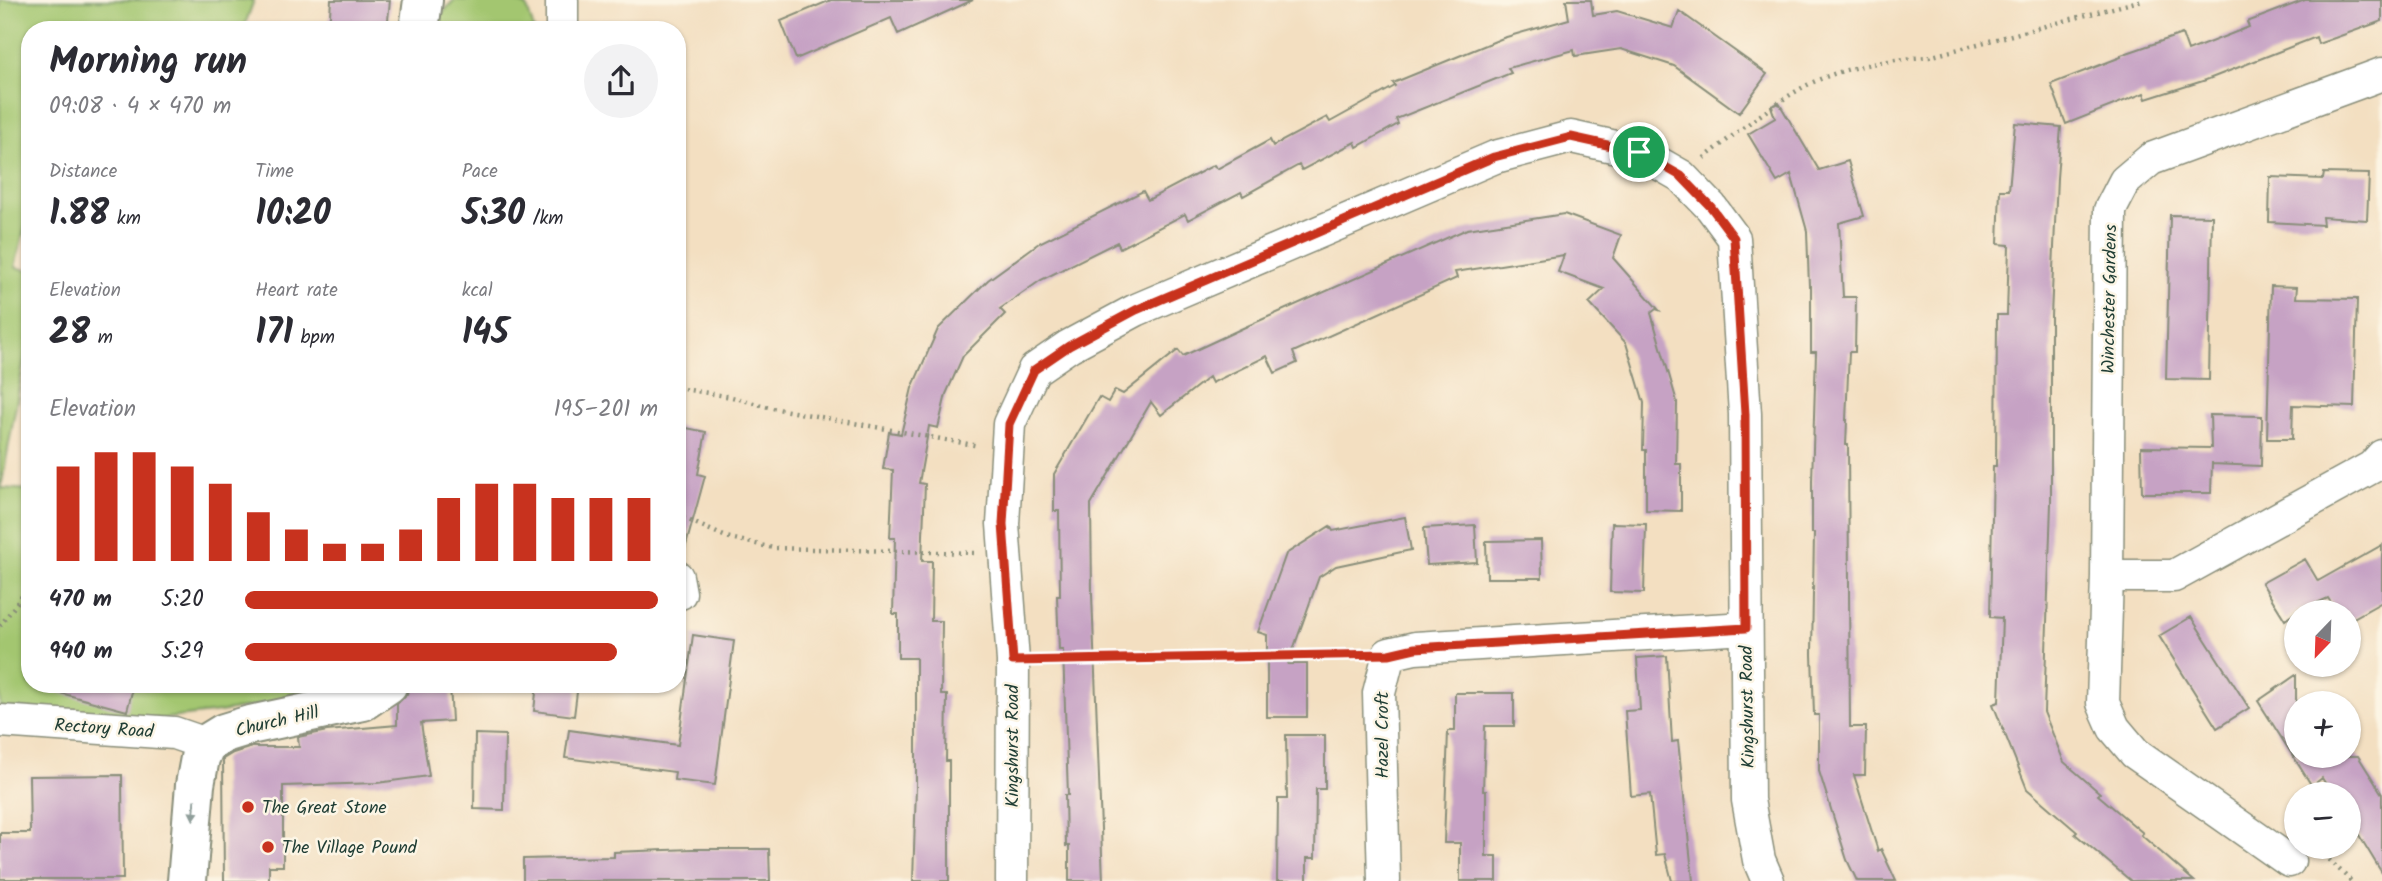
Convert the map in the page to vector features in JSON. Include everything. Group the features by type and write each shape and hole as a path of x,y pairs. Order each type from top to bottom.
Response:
{"street":[{"path":"420,21 423,0"},
{"path":"562,0 562,21"},
{"name":"Winchester Gardens","path":"2288,863 2135,753 2114,728 2103,703 2107,576 2110,210 2125,181 2151,159 2382,74"},
{"name":"Kingshurst Road","path":"1012,881 1013,661 1003,524 1009,424 1034,370 1069,346 1136,310 1494,157 1571,137 1639,152 1681,176 1711,207 1734,238 1745,414 1748,800 1759,860 1768,881"},
{"path":"2107,576 2174,576 2372,467 2382,456"},
{"path":"1389,654 1415,648 1746,628"},
{"name":"Hazel Croft","path":"1384,881 1379,693 1389,654"},
{"name":"Church Hill","path":"206,744 224,733 250,725 363,701 375,693"},
{"name":"Rectory Road","path":"0,721 174,733 206,744"},
{"path":"187,881 195,785 200,758 206,744"}],"path":[{"path":"1681,176 1745,126 1802,88 1814,83 1862,65 1929,57 2143,0"},
{"path":"686,389 1007,451"},
{"path":"686,519 726,537 773,548 1005,553"},
{"path":"0,626 21,597"},
{"path":"1013,661 1389,654"},
{"path":"2329,859 2351,881"}],"green space":[{"path":"0,0 254,0 246,21 21,21 21,243 15,267 21,269 21,378 1,488 21,489 21,693 331,693 160,719 0,707"},
{"path":"454,0 512,0 527,7 531,21 436,21"}],"building":[{"path":"331,0 390,0 388,21 330,21"},
{"path":"831,0 973,0 898,34 891,18 796,59 781,21"},
{"path":"1566,0 1591,0 1593,15 1617,11 1673,28 1679,11 1767,74 1739,113 1674,66 1621,49 1575,56 1574,50 1508,68 1511,73 1396,119 1398,124 1357,147 1355,142 1302,170 1299,165 1243,196 1241,192 1188,220 1185,214 1120,248 1117,242 1041,280 1000,309 1005,314 963,356 946,394 938,428 929,426 919,483 925,484 922,561 932,561 931,621 942,621 941,695 947,695 946,761 949,761 949,881 913,881 916,658 898,658 898,614 893,614 895,538 890,538 893,470 883,469 889,432 901,434 912,388 938,329 988,280 1039,243 1143,191 1148,200 1214,165 1217,169 1270,140 1273,146 1327,117 1330,122 1395,86 1393,83 1503,38 1569,19"},
{"path":"2305,0 2382,0 2382,21 2318,44 2316,37 2206,80 2146,99 2144,93 2066,124 2051,84 2121,55 2182,34 2188,51 2249,27 2247,22"},
{"path":"1779,103 1819,170 1848,161 1864,216 1839,223 1843,297 1856,297 1855,352 1849,352 1846,420 1850,727 1866,727 1865,775 1854,775 1878,851 1881,849 1896,881 1857,881 1847,860 1819,771 1819,715 1814,715 1812,654 1812,481 1816,352 1811,352 1811,286 1807,231 1791,174 1777,182 1748,134 1775,118 1771,106"},
{"path":"2015,123 2061,127 2051,316 2051,503 2044,712 2064,762 2194,881 2131,881 2075,834 2077,832 2027,789 1993,704 1999,702 2002,618 1990,617 1993,466 1996,466 1997,315 2007,315 2009,245 1998,244 2000,190 2009,190"},
{"path":"2324,173 2369,174 2367,220 2322,217 2323,225 2269,222 2270,177 2323,179"},
{"path":"1564,214 1621,235 1613,258 1659,310 1651,313 1677,402 1676,464 1681,464 1681,511 1646,510 1644,403 1626,343 1589,303 1604,289 1558,272 1564,255 1455,272 1457,278 1293,352 1297,363 1275,373 1267,356 1212,383 1209,377 1161,415 1151,402 1091,504 1103,881 1069,881 1063,650 1059,650 1057,596 1060,596 1059,511 1054,511 1054,474 1099,397 1108,402 1115,390 1123,394 1178,350 1183,356 1467,229"},
{"path":"2170,215 2212,216 2209,380 2166,379"},
{"path":"2271,286 2297,287 2296,298 2357,299 2354,407 2293,405 2292,439 2267,439"},
{"path":"2210,415 2262,416 2261,466 2212,462 2211,493 2142,493 2141,447 2211,448"},
{"path":"686,428 706,432 698,474 705,476 686,545"},
{"path":"1405,517 1411,550 1336,566 1319,577 1288,664 1307,664 1307,717 1267,717 1267,635 1258,632 1286,554 1330,526 1333,531"},
{"path":"1612,523 1646,524 1644,593 1610,592"},
{"path":"1475,525 1477,562 1427,565 1424,528"},
{"path":"1541,540 1542,578 1487,578 1486,541"},
{"path":"2382,545 2382,602 2361,614 2361,600 2284,600 2284,618 2262,583 2305,559 2318,581"},
{"path":"2191,617 2249,708 2217,728 2159,636"},
{"path":"693,635 734,641 715,785 674,780 675,772 565,758 569,730 678,745"},
{"path":"1667,656 1672,742 1678,741 1693,881 1672,881 1665,854 1656,855 1650,794 1631,796 1625,711 1640,710 1637,658"},
{"path":"2296,677 2296,691 2284,691 2284,742 2258,701"},
{"path":"60,693 132,693 127,711"},
{"path":"450,693 452,721 421,723 429,776 377,783 283,786 283,866 269,866 269,881 224,881 223,759 252,747 299,747 298,737 327,731 397,725 397,704 407,694"},
{"path":"536,693 577,693 574,716 534,711"},
{"path":"1455,693 1514,693 1514,726 1485,726 1483,791 1486,791 1486,856 1497,856 1497,881 1460,881 1460,843 1444,843 1448,731 1455,731"},
{"path":"475,734 505,735 504,810 474,809"},
{"path":"1286,735 1325,735 1325,789 1316,789 1315,858 1307,858 1307,881 1277,881 1278,799 1287,799"},
{"path":"2361,761 2382,794 2382,873 2361,838 2361,782 2324,782 2322,778 2317,782 2309,782 2301,768 2361,768"},
{"path":"122,775 123,879 0,879 0,833 30,833 29,776"},
{"path":"769,849 770,881 523,881 523,859 614,857 614,852"}],"place":[{"name":"The Great Stone","path":"248,807"},
{"name":"The Village Pound","path":"268,847"}],"route":[{"path":"1571,137 1639,152 1681,176 1711,207 1734,238 1745,414 1746,628 1415,648 1389,654 1013,661 1003,524 1009,424 1034,370 1069,346 1136,310 1494,157 1571,137"}]}
